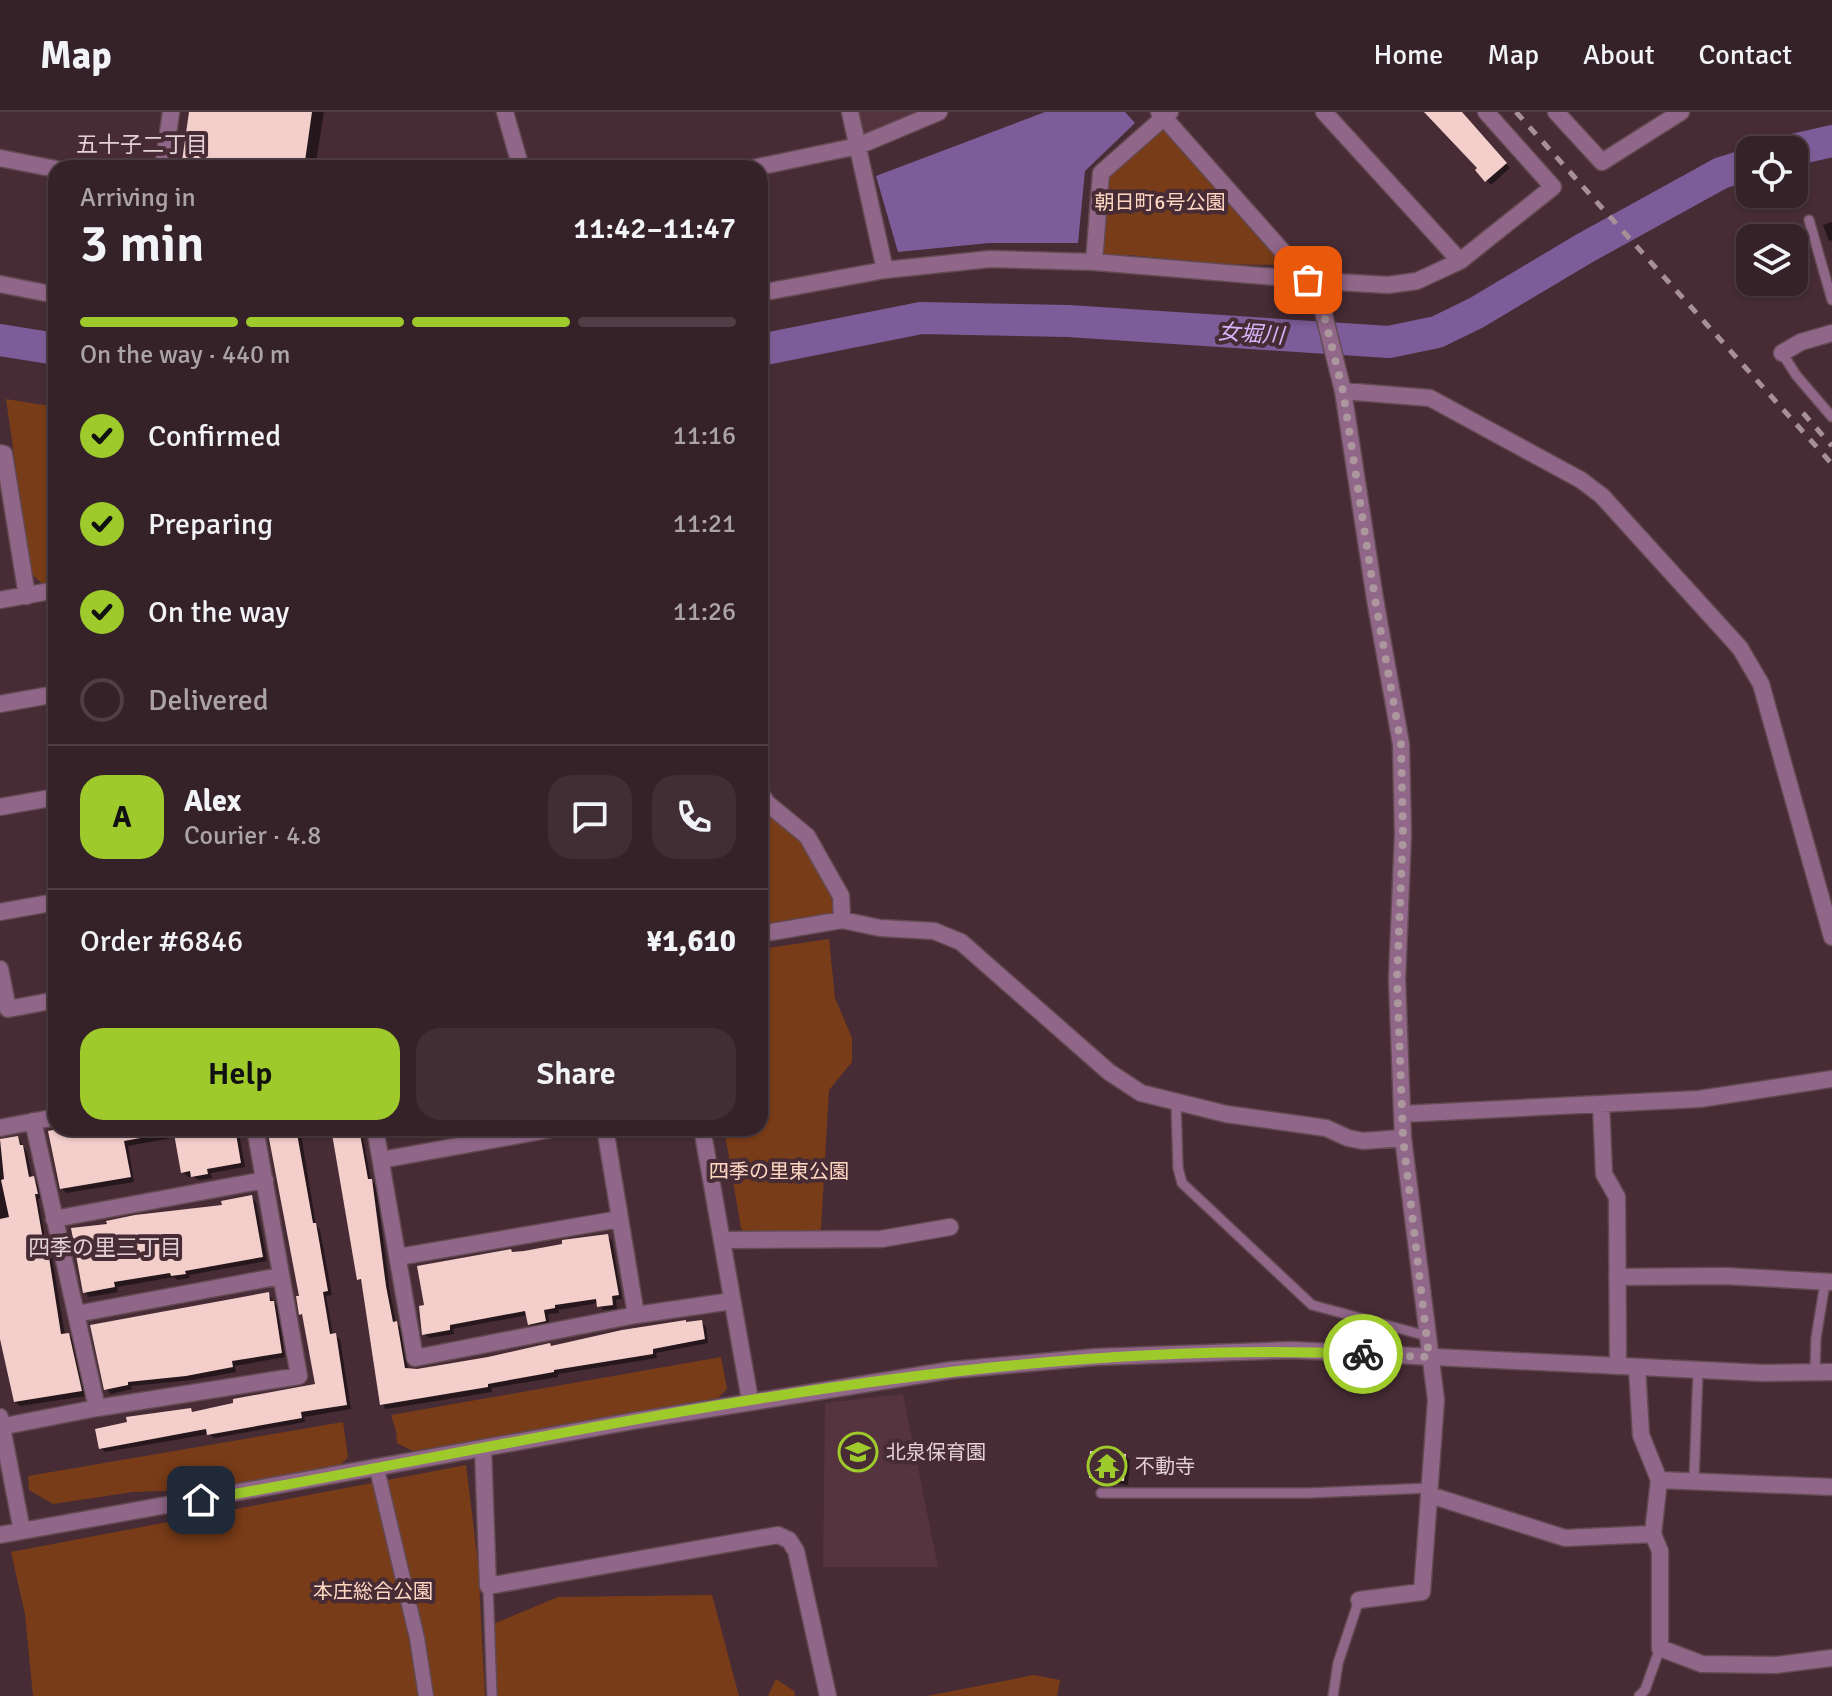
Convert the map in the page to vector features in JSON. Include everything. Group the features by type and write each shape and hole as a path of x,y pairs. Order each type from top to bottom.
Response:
{"street":[{"path":"164,160 171,112"},
{"path":"505,112 519,160"},
{"path":"850,112 885,270"},
{"path":"768,165 858,146 939,112"},
{"path":"1324,112 1460,261"},
{"path":"768,292 885,270 990,259 1094,262 1388,285 1417,281 1460,261 1553,187 1486,112"},
{"path":"1556,112 1602,162 1681,112"},
{"path":"1094,262 1101,173 1164,114 1308,280 1321,303 1341,385 1401,744 1403,834 1397,979 1403,1138 1436,1400 1422,1592 1359,1600"},
{"path":"0,158 48,167"},
{"path":"0,284 48,293"},
{"path":"1782,353 1801,342 1832,333"},
{"path":"1341,385 1430,398 1581,480 1602,496 1740,648 1761,684 1832,937"},
{"path":"0,453 4,454 27,596"},
{"path":"0,600 48,592"},
{"path":"0,704 48,695"},
{"path":"0,807 48,798"},
{"path":"768,804 807,836 841,896 842,920"},
{"path":"0,912 48,903"},
{"path":"768,933 842,920 880,928 934,931 961,942 1109,1072 1141,1093 1226,1114 1326,1128 1363,1141 1403,1138"},
{"path":"0,969 8,1009 48,1002"},
{"path":"1402,1114 1699,1099 1832,1079"},
{"path":"1601,1104 1604,1174 1617,1197 1618,1366"},
{"path":"0,1128 48,1118"},
{"path":"33,1121 97,1408"},
{"path":"22,1531 1,1423 299,1376 257,1136"},
{"path":"376,1136 415,1358 636,1315 732,1301"},
{"path":"381,1160 514,1136"},
{"path":"606,1136 636,1315"},
{"path":"704,1136 750,1400"},
{"path":"54,1219 265,1180"},
{"path":"398,1257 620,1219"},
{"path":"723,1240 881,1239 950,1227"},
{"path":"76,1314 281,1276"},
{"path":"1617,1277 1725,1276 1829,1282"},
{"path":"0,1535 750,1400 952,1370 1096,1357 1292,1350 1763,1373 1824,1372"},
{"path":"1637,1367 1641,1435 1659,1480 1653,1534 1660,1551 1660,1648 1702,1664 1776,1665 1832,1658"},
{"path":"483,1449 488,1586 778,1535 789,1540 796,1551 828,1696"},
{"path":"377,1469 417,1638 426,1696"},
{"path":"1659,1480 1832,1487"},
{"path":"1430,1492 1565,1538 1653,1534"}],"lane":[{"path":"1809,220 1832,300"},
{"path":"1782,353 1796,375 1832,417"},
{"path":"1176,1103 1178,1168 1182,1183 1312,1305 1427,1336"},
{"path":"1824,1372 1816,1338 1829,1282"},
{"path":"1694,1481 1698,1370"},
{"path":"1101,1493 1430,1492"},
{"path":"488,1586 492,1696"},
{"path":"1333,1696 1338,1663 1359,1600"},
{"path":"1639,1696 1645,1690 1660,1648"}],"shaded area":[{"path":"859,112 923,112 868,136 863,132"},
{"path":"1045,112 1125,112 1135,123 1085,171 1078,243 989,243 898,252 876,176"},
{"path":"903,1394 938,1567 823,1567 825,1403"}],"green space":[{"name":"朝日町6号公園","path":"1157,131 1169,131 1282,261 1279,265 1213,264 1105,255 1102,252 1105,176"},
{"path":"6,399 48,406 48,583 43,584 31,574"},
{"path":"768,810 797,838 819,867 827,882 832,913 768,925"},
{"name":"四季の里東公園","path":"829,939 835,998 852,1038 852,1062 829,1090 821,1229 817,1236 745,1235 741,1228 725,1136 768,1136 768,948"},
{"path":"721,1357 727,1389 718,1398 413,1451 397,1443 391,1415"},
{"path":"343,1422 348,1457 339,1467 219,1489 133,1492 53,1504 29,1490 28,1476"},
{"name":"本庄総合公園","path":"466,1465 478,1563 485,1696 33,1696 25,1614 11,1552"},
{"path":"712,1595 739,1696 496,1696 493,1624 558,1597"},
{"path":"1034,1675 1060,1680 1057,1696 927,1696"},
{"path":"776,1679 794,1691 795,1696 768,1696"}],"building":[{"path":"189,112 312,112 305,160 182,160"},
{"path":"1424,112 1462,112 1507,163 1485,182 1475,170 1477,168"},
{"path":"18,1136 20,1145 23,1145 29,1177 34,1176 38,1194 35,1194 61,1334 69,1333 82,1391 14,1402 0,1339 0,1219 9,1217 1,1180 4,1179 0,1139"},
{"path":"49,1136 152,1136 124,1141 131,1177 60,1189"},
{"path":"174,1136 236,1136 241,1163 207,1169 208,1174 191,1177 190,1171 181,1173"},
{"path":"269,1136 297,1136 328,1291 323,1292 330,1334 336,1333 347,1405 301,1412 302,1418 207,1435 206,1429 99,1449 95,1429 127,1422 126,1417 191,1408 192,1412 233,1403 233,1399 315,1384 302,1314 299,1315 296,1296 299,1296"},
{"path":"332,1136 360,1136 368,1179 372,1179 386,1286 393,1322 397,1321 405,1368 417,1369 488,1357 686,1320 702,1320 705,1339 653,1349 653,1354 554,1370 488,1384 488,1387 380,1405 361,1279 357,1280"},
{"path":"252,1195 263,1257 185,1271 186,1274 171,1276 170,1273 114,1282 115,1287 83,1293 71,1228 107,1224 106,1221 135,1215 222,1205 221,1201"},
{"path":"608,1234 619,1295 612,1296 613,1305 597,1307 596,1299 555,1305 555,1308 544,1310 546,1321 528,1325 525,1311 450,1325 450,1330 422,1335 419,1306 424,1305 417,1266 511,1249 512,1252 524,1251 562,1244 562,1240"},
{"path":"269,1292 270,1301 274,1301 282,1353 232,1361 233,1367 128,1382 128,1385 104,1390 90,1325"},
{"name":"不動寺","path":"1090,1451 1126,1454 1124,1481 1089,1478"}],"waterway":[{"name":"女堀川","path":"1808,146 1832,141"},
{"name":"女堀川","path":"768,348 921,318 1068,321 1389,342 1437,332 1476,313 1585,248 1721,173 1736,168"},
{"name":"女堀川","path":"0,340 48,348"}],"railway":[{"path":"1516,112 1832,464"},
{"path":"1803,413 1832,446"}],"way so far":[{"path":"1308,280 1321,303 1343,391 1401,744 1403,834 1397,979 1403,1138 1429,1357 1363,1354"}],"place":[{"name":"北泉保育園","path":"858,1452"},
{"name":"不動寺","path":"1107,1466"}],"district":[{"name":"五十子二丁目","path":"142,144"},
{"name":"四季の里三丁目","path":"105,1247"}],"route":[{"path":"201,1500 720,1405 952,1370 1096,1357 1292,1350 1363,1354"}]}
